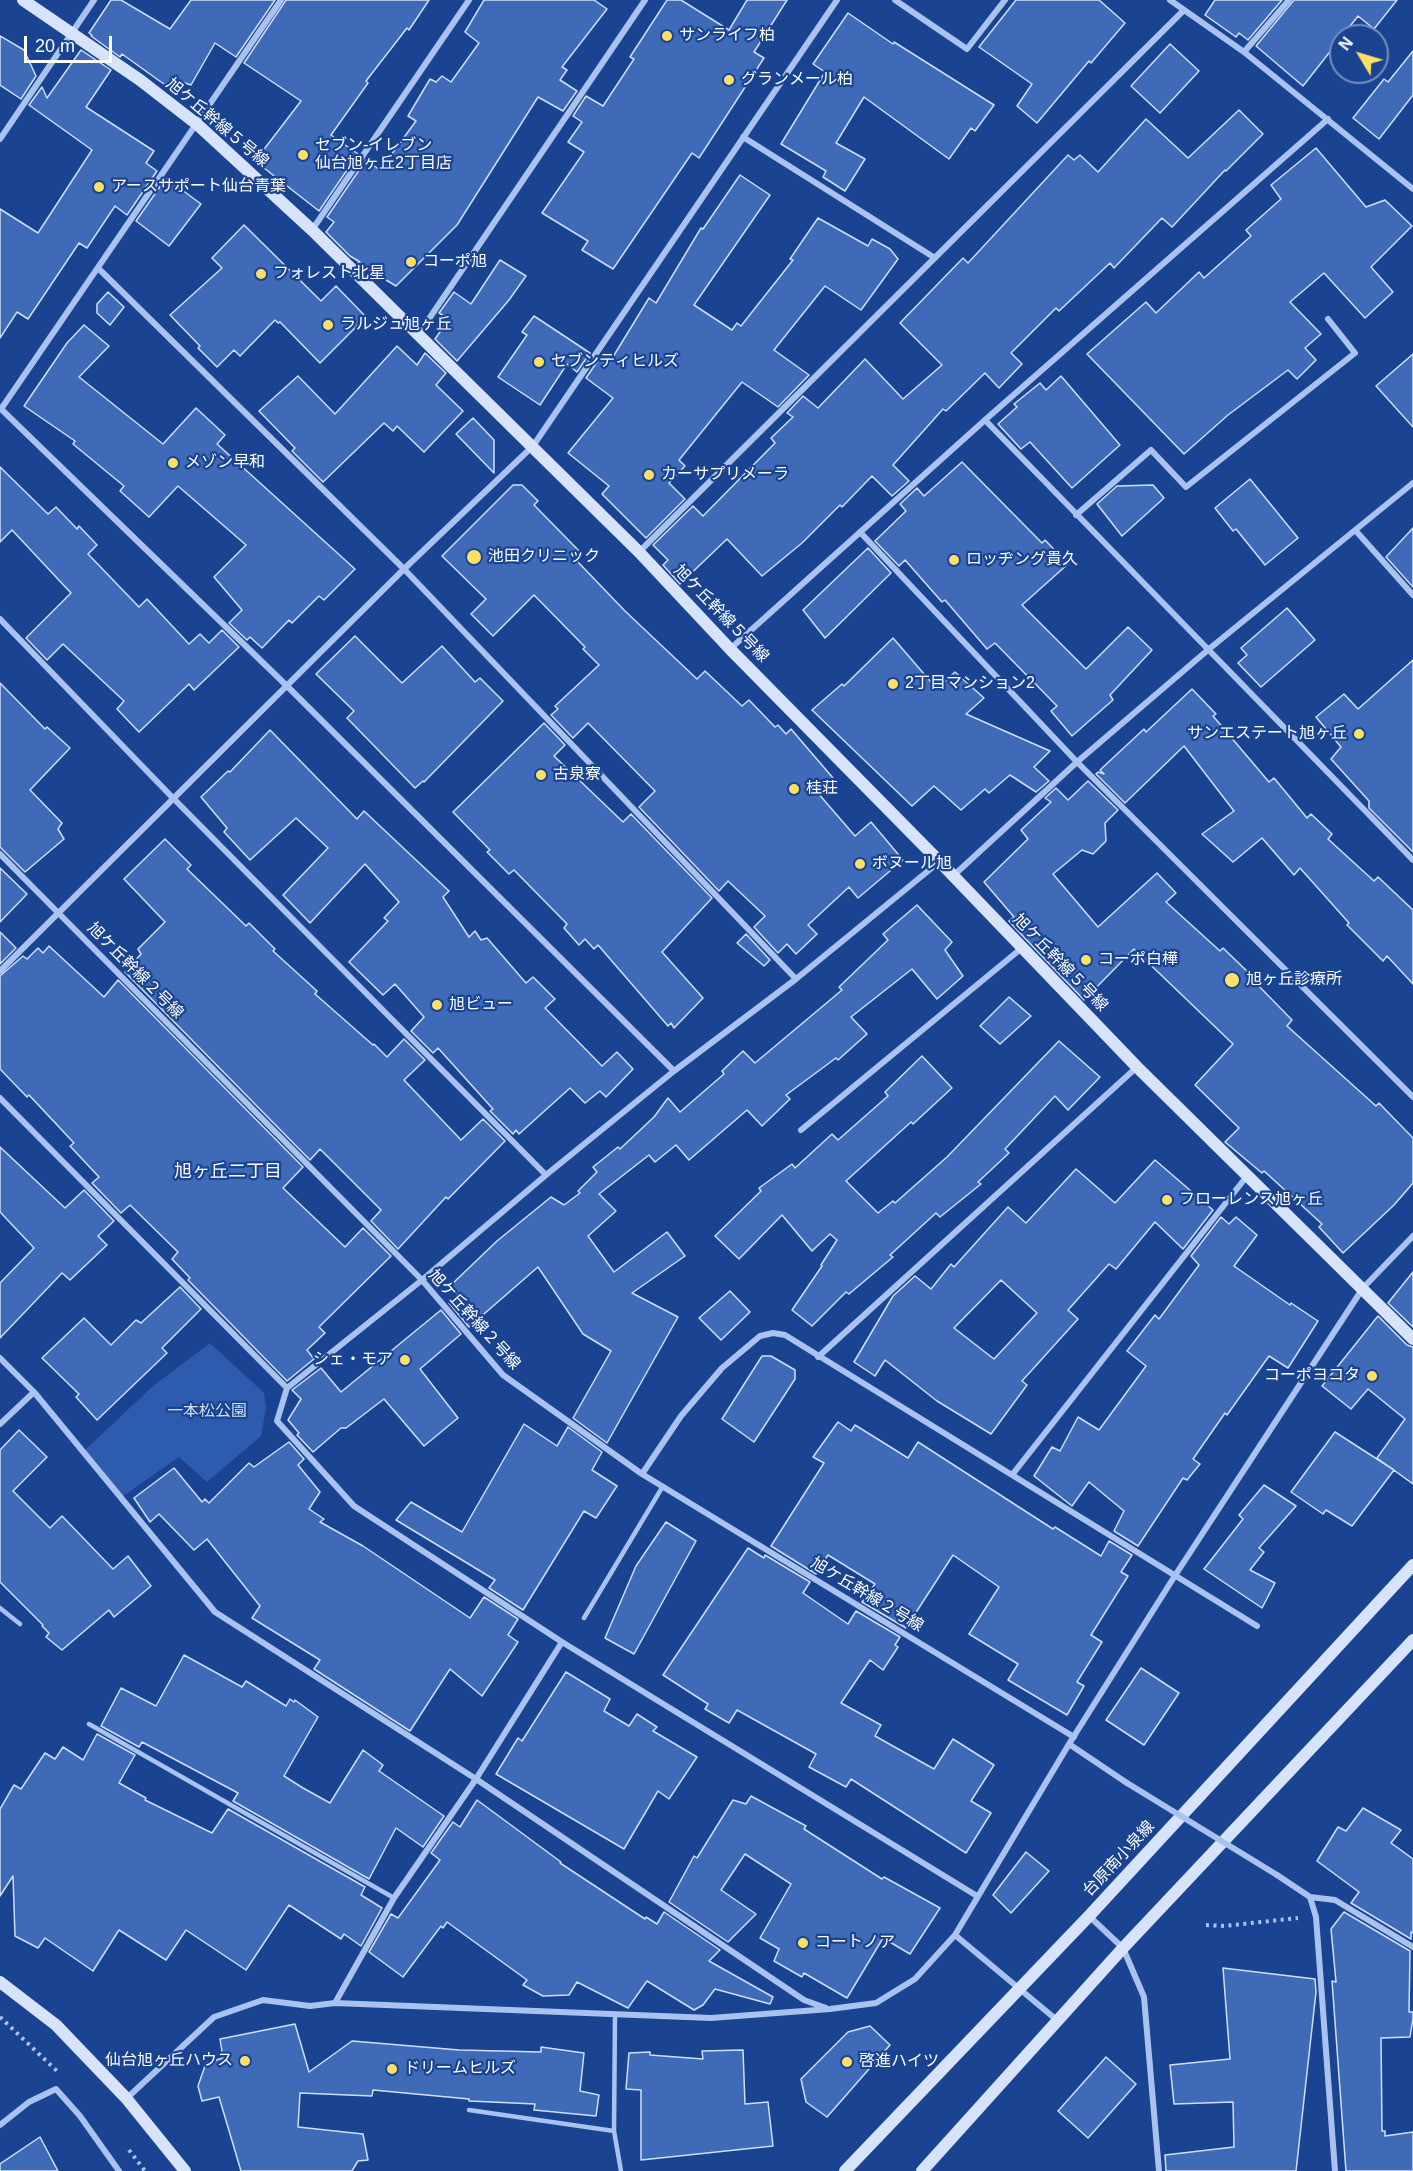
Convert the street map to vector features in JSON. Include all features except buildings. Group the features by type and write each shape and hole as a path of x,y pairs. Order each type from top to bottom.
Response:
{"street":[{"name":"旭ケ丘幹線５号線","path":"23,0 140,80 198,125 312,230 639,552 730,649 1023,947 1137,1067 1413,1339"},
{"path":"0,140 94,0"},
{"path":"281,0 198,125 0,409 287,686 674,1071"},
{"path":"312,230 469,0"},
{"path":"418,335 645,0"},
{"path":"0,971 172,797 533,446 837,0"},
{"path":"895,0 967,49 1005,0"},
{"path":"1170,0 1244,52 1413,189"},
{"path":"1244,52 1289,0"},
{"path":"639,552 1184,10"},
{"path":"730,649 985,420 1328,119"},
{"path":"743,137 935,258"},
{"path":"99,268 404,569 796,979"},
{"path":"1076,515 1151,450 1186,487 1355,353 1328,319"},
{"path":"985,420 1413,860"},
{"path":"953,876 1077,762 1209,649 1413,483"},
{"path":"1356,531 1413,595"},
{"path":"860,532 1077,762 1413,1097"},
{"path":"0,619 172,797 546,1175"},
{"name":"旭ケ丘幹線２号線","path":"0,854 422,1280 503,1375 642,1474 1074,1737"},
{"path":"939,861 796,979 674,1071 422,1280 287,1388 277,1421 354,1506 562,1642 977,1896"},
{"path":"801,1131 1023,947"},
{"path":"818,1357 1137,1067"},
{"path":"0,1098 287,1388"},
{"path":"1012,1475 1247,1176"},
{"path":"126,2098 214,2017 264,2000 310,2006 335,2003 711,2018 830,2009 876,2003 915,1979 955,1935 1069,1744 1363,1288 1413,1236"},
{"path":"642,1474 681,1416 722,1368 760,1336 773,1333 785,1335 1257,1626"},
{"path":"0,1358 34,1392 215,1612 476,1779 804,2000 830,2009"},
{"path":"0,1425 34,1392"},
{"name":"台原南小泉線","path":"845,2171 1089,1916 1413,1564"},
{"path":"922,2171 1123,1948 1413,1640"},
{"path":"335,2003 394,1898 476,1779 562,1642"},
{"path":"1069,1744 1127,1783 1310,1896 1335,1900 1413,1947"},
{"path":"1310,1896 1316,1917 1335,2171"},
{"path":"1089,1916 1123,1948 1144,1997 1159,2171"},
{"path":"955,1935 1058,2021"},
{"path":"0,1982 56,2025 126,2098 185,2171"},
{"path":"0,2125 29,2102 56,2089 80,2116 120,2171"}],"lane":[{"path":"584,1618 663,1486"},
{"path":"0,1608 20,1624"},
{"path":"89,1724 394,1898"},
{"path":"615,2014 614,2131 621,2171"},
{"path":"469,2110 614,2131"}],"path":[{"path":"1206,1925 1224,1926 1303,1918"}],"green space":[{"name":"一本松公園","path":"210,1343 264,1393 266,1408 261,1436 207,1482 179,1457 119,1499 83,1452 153,1386"}],"place":[{"name":"サンライフ柏","path":"667,36"},
{"name":"グランメール柏","path":"729,80"},
{"name":"セブン-イレブン 仙台旭ヶ丘2丁目店","path":"303,155"},
{"name":"アースサポート仙台青葉","path":"99,187"},
{"name":"コーポ旭","path":"411,262"},
{"name":"フォレスト北星","path":"261,274"},
{"name":"ラルジュ旭ヶ丘","path":"328,325"},
{"name":"セブンティヒルズ","path":"539,362"},
{"name":"メゾン早和","path":"173,463"},
{"name":"カーサプリメーラ","path":"649,475"},
{"name":"池田クリニック","path":"474,557"},
{"name":"ロッヂング貴久","path":"954,560"},
{"name":"2丁目マンション2","path":"893,684"},
{"name":"サンエステート旭ヶ丘","path":"1359,734"},
{"name":"古泉寮","path":"541,775"},
{"name":"桂荘","path":"794,789"},
{"name":"ボヌール旭","path":"860,864"},
{"name":"コーポ白樺","path":"1086,960"},
{"name":"旭ヶ丘診療所","path":"1232,980"},
{"name":"旭ビュー","path":"437,1005"},
{"name":"フローレンス旭ヶ丘","path":"1167,1200"},
{"name":"シェ・モア","path":"405,1360"},
{"name":"コーポヨコタ","path":"1372,1376"},
{"name":"コートノア","path":"803,1943"},
{"name":"仙台旭ヶ丘ハウス","path":"245,2061"},
{"name":"啓進ハイツ","path":"847,2062"},
{"name":"ドリームヒルズ","path":"392,2069"}],"district":[{"name":"旭ヶ丘二丁目","path":"228,1172"}]}
